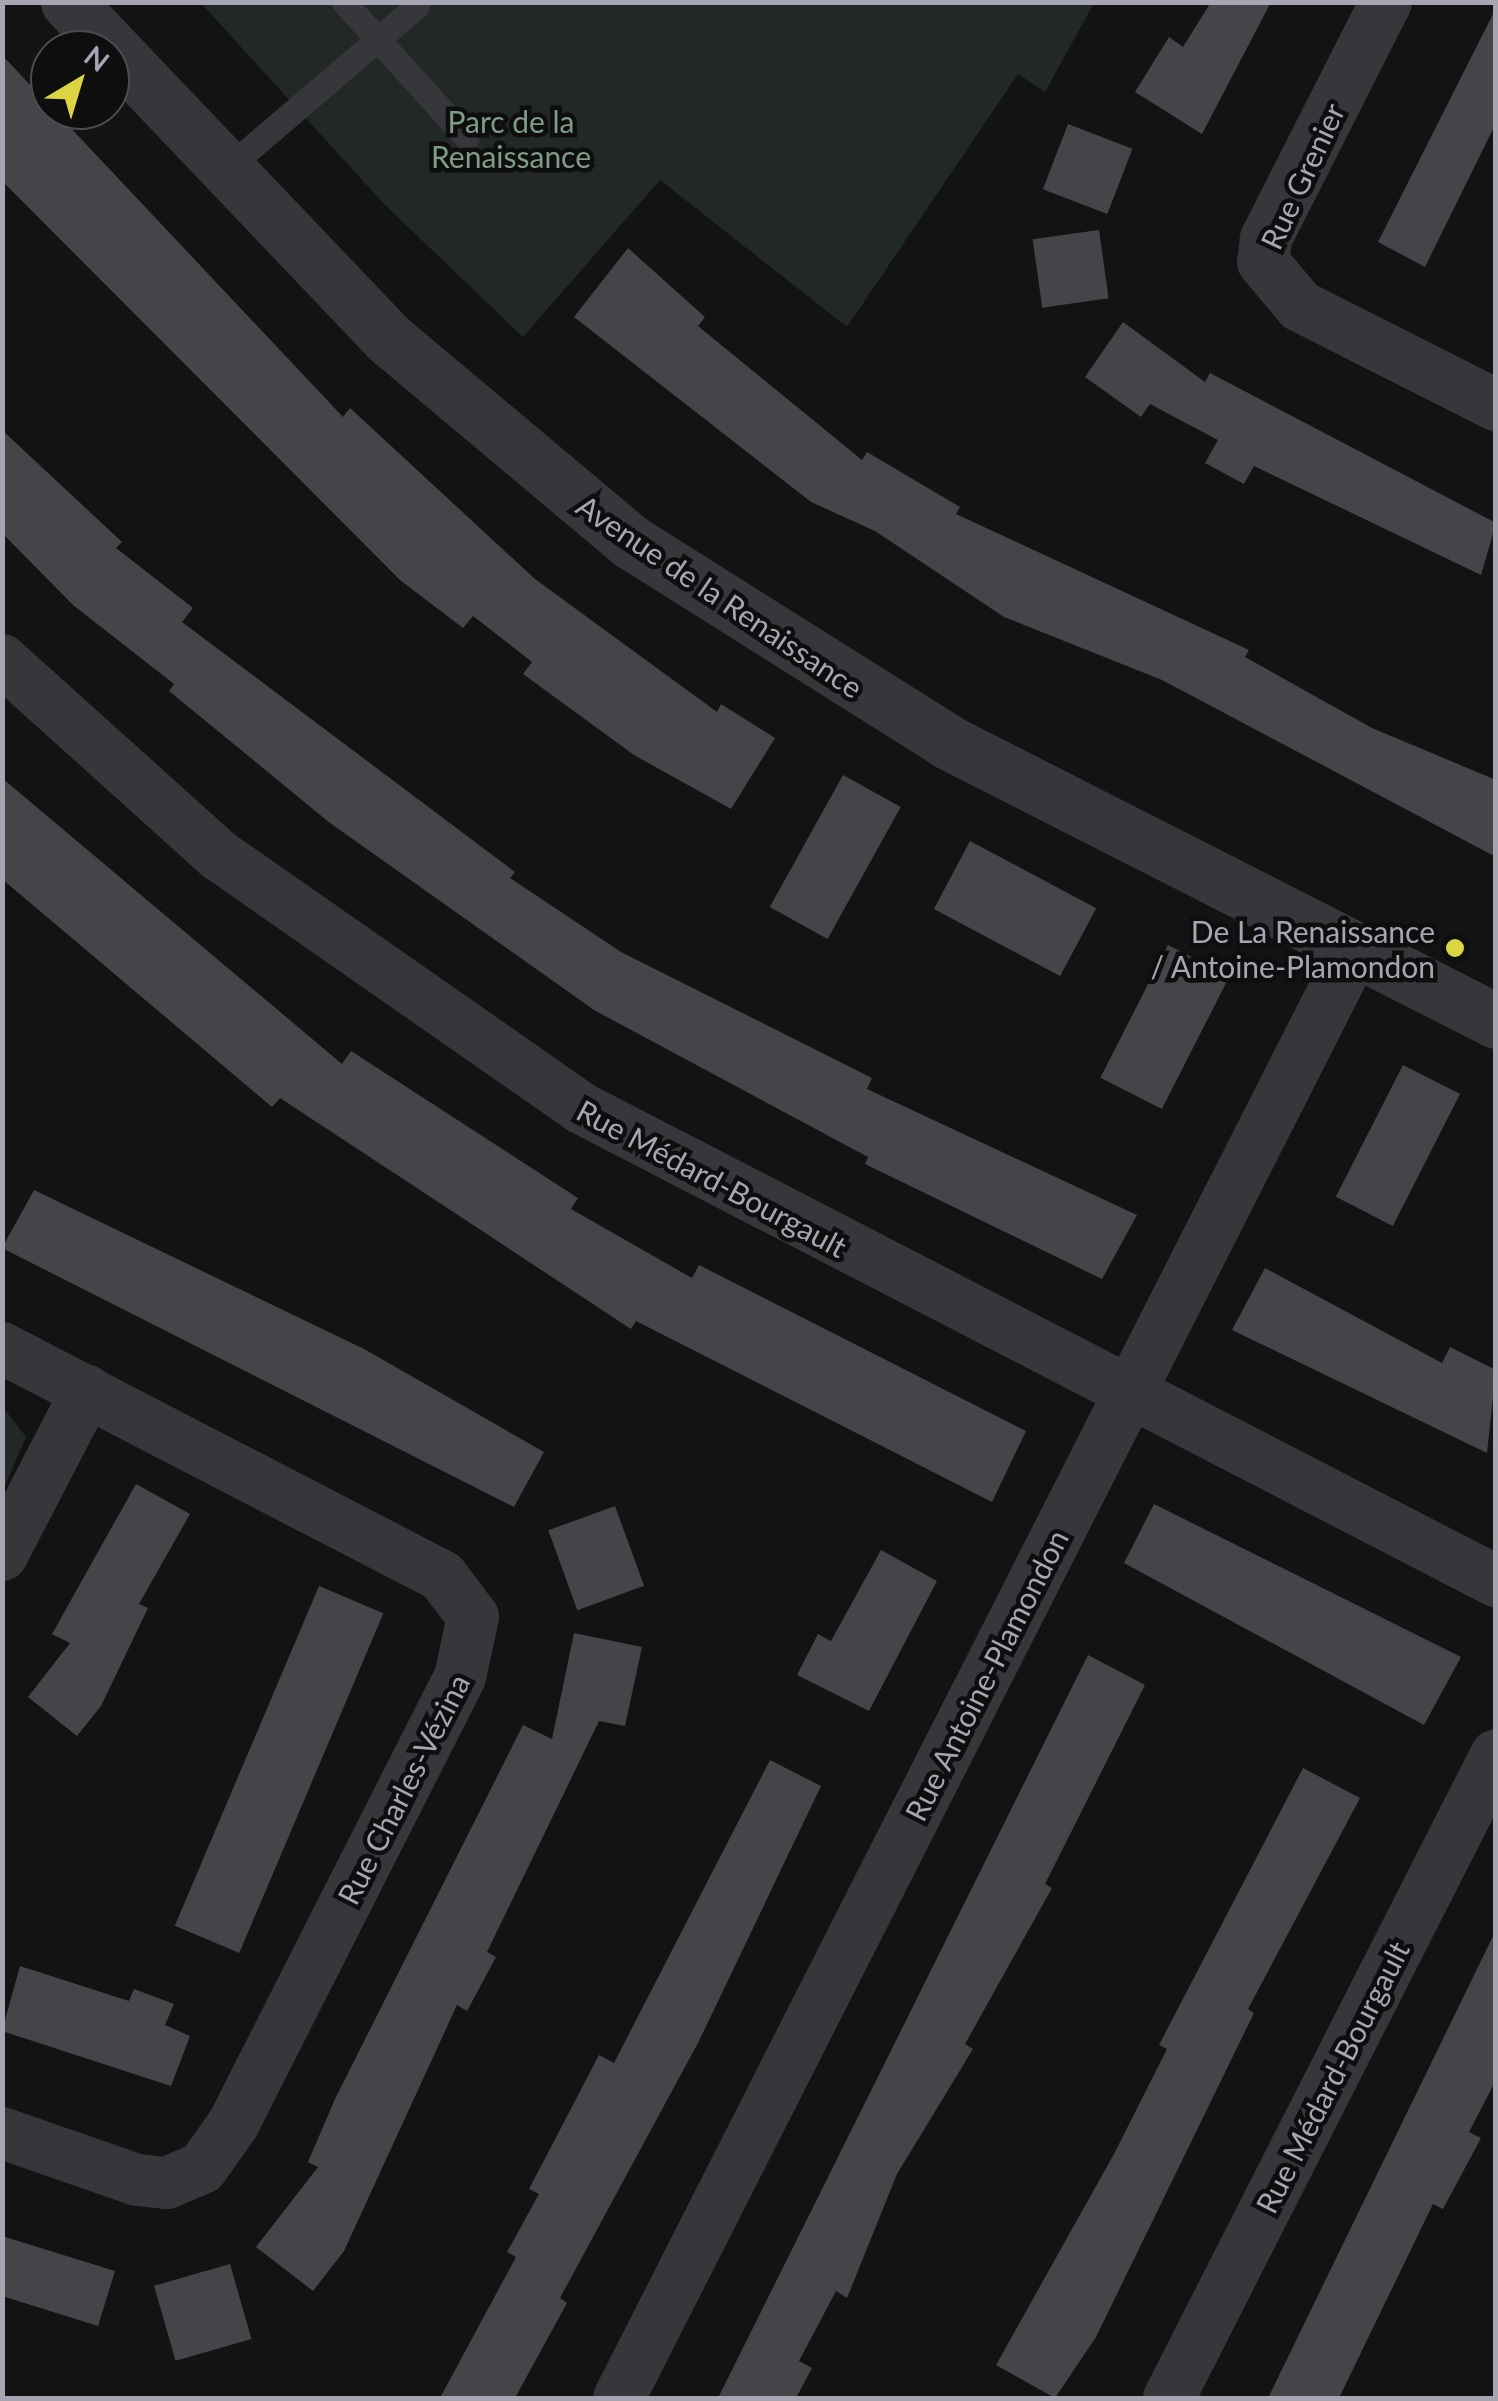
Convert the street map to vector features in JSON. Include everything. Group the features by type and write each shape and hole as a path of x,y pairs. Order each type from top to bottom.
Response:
{"street":[{"name":"Avenue de la Renaissance","path":"68,2 419,366 669,568 934,734 1496,1021"},
{"name":"Rue Grenier","path":"1386,2 1266,238 1263,262 1300,306 1496,405"},
{"name":"Rue Médard-Bourgault","path":"2,660 220,856 488,1049 741,1198 1496,1581"},
{"name":"Rue Antoine-Plamondon","path":"619,2398 1354,951"},
{"name":"Rue Charles-Vézina","path":"2,1348 442,1576 472,1608 473,1637 234,2123 202,2168 166,2182 137,2180 2,2133"},
{"path":"2,1555 87,1391"},
{"name":"Rue Médard-Bourgault","path":"1169,2398 1496,1755"}],"lane":[{"path":"344,2 467,138"},
{"path":"226,168 417,6"}],"green space":[{"name":"Parc de la Renaissance","path":"201,3 1094,3 1045,92 1018,74 847,327 660,180 523,337 384,204"},
{"path":"2,1407 26,1437 3,1490"}],"building":[{"path":"1211,2 1271,2 1202,134 1135,92 1169,37 1183,47"},
{"path":"1496,8 1496,123 1425,267 1378,242"},
{"path":"2,55 30,85 30,130 73,130 343,417 350,408 535,579 717,712 721,704 775,738 731,809 634,755 523,674 532,662 473,616 463,628 400,580 2,181"},
{"path":"1068,124 1132,149 1107,214 1043,189"},
{"path":"1099,230 1109,298 1042,308 1033,239"},
{"path":"628,248 705,317 698,326 862,460 867,452 960,507 956,514 1249,650 1245,657 1372,728 1496,780 1496,857 1162,680 1004,617 875,531 811,502 574,317"},
{"path":"1123,322 1205,382 1210,373 1496,523 1481,575 1254,466 1244,484 1205,463 1218,440 1150,404 1141,417 1085,377"},
{"path":"2,430 122,542 116,548 193,608 182,622 515,872 510,878 621,952 872,1078 867,1089 1137,1215 1102,1279 865,1164 868,1157 594,1010 330,823 169,691 174,684 73,605 2,533"},
{"path":"843,775 901,807 828,939 770,907"},
{"path":"2,778 342,1064 351,1051 578,1198 571,1209 692,1278 699,1265 1026,1431 992,1502 636,1321 631,1329 280,1098 272,1107 2,879"},
{"path":"970,841 1096,908 1060,976 934,909"},
{"path":"1168,945 1229,976 1162,1109 1100,1078"},
{"path":"1403,1065 1460,1094 1393,1226 1336,1197"},
{"path":"34,1190 364,1349 544,1452 514,1507 2,1248"},
{"path":"1265,1268 1442,1363 1450,1347 1496,1370 1487,1453 1232,1330"},
{"path":"136,1484 190,1514 139,1604 148,1608 101,1706 77,1736 28,1697 70,1643 52,1634"},
{"path":"1154,1504 1461,1657 1424,1725 1124,1563"},
{"path":"615,1506 644,1586 577,1610 548,1530"},
{"path":"881,1550 937,1581 869,1711 797,1675 818,1634 831,1641"},
{"path":"319,1586 383,1613 239,1953 175,1926"},
{"path":"574,1633 642,1647 625,1726 599,1721 487,1952 496,1957 467,2011 457,2005 344,2251 313,2291 256,2247 318,2167 308,2162 335,2099 523,1725 552,1739"},
{"path":"1088,1655 1145,1685 1045,1884 1052,1888 965,2044 973,2049 897,2174 847,2298 836,2291 799,2361 812,2368 796,2398 718,2398"},
{"path":"770,1760 821,1786 699,2041 560,2298 567,2303 515,2398 440,2398 516,2257 507,2252 539,2194 529,2189 599,2055 614,2063"},
{"path":"1303,1768 1360,1798 1248,2009 1254,2013 1096,2337 1055,2398 996,2365 1114,2154 1167,2049 1159,2045"},
{"path":"1496,1930 1496,2080 1469,2132 1481,2138 1443,2209 1433,2204 1339,2398 1268,2398"},
{"path":"20,1966 129,2001 134,1989 174,2004 165,2025 190,2036 171,2086 2,2031"},
{"path":"2,2236 115,2271 98,2326 2,2296"},
{"path":"230,2264 251,2339 176,2361 154,2286"}],"place":[{"name":"De La Renaissance / Antoine-Plamondon","path":"1455,948"}]}
